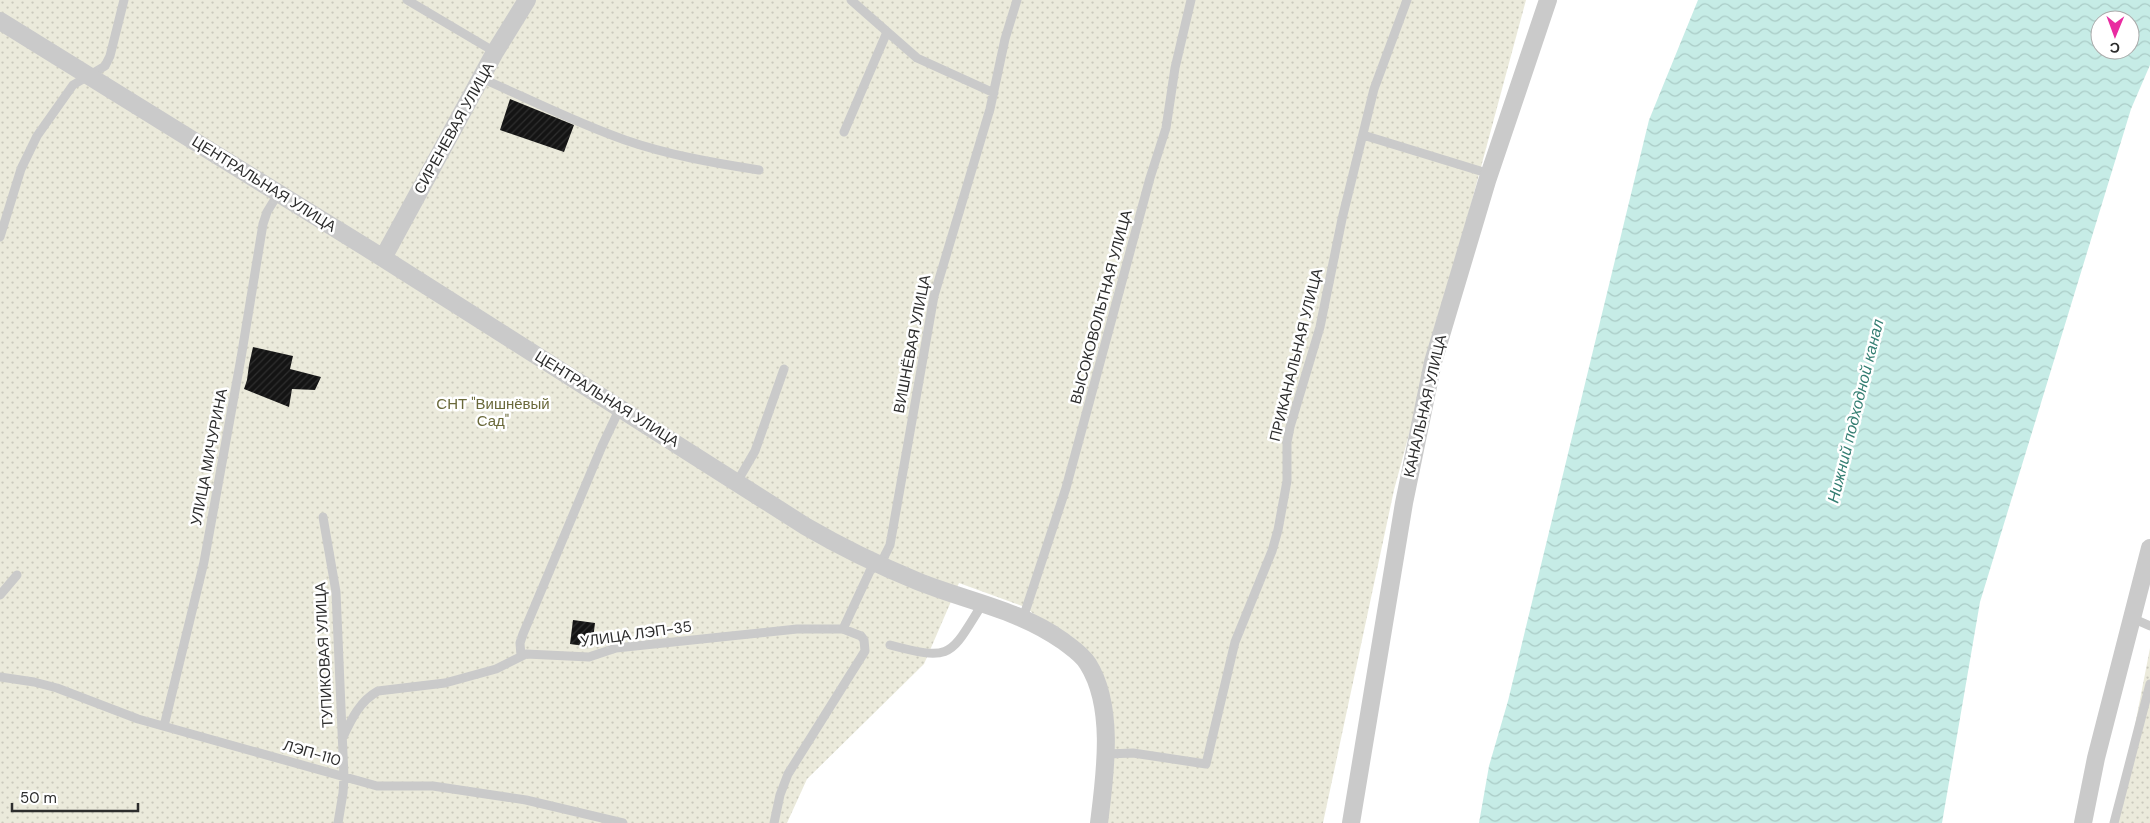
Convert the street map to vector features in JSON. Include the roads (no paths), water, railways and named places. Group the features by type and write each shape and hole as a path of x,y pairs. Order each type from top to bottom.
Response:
{"street":[{"name":"СИРЕНЕВАЯ УЛИЦА","path":"383,258 495,52 527,0"},
{"name":"КАНАЛЬНАЯ УЛИЦА","path":"1352,823 1404,502 1436,353 1490,174 1548,0"},
{"name":"ЦЕНТРАЛЬНАЯ УЛИЦА","path":"0,20 383,258 805,526 876,564 919,582 1023,618 1057,637 1078,652 1088,664 1103,708 1107,754 1099,823"},
{"path":"2083,823 2096,758 2150,548"}],"lane":[{"path":"0,237 21,169 37,136 66,93 88,74 105,66 110,56 124,0"},
{"path":"407,0 495,52"},
{"path":"851,0 917,58 994,93"},
{"name":"ВИШНЁВАЯ УЛИЦА","path":"842,629 870,572 887,552 893,530 934,296 994,93 1005,39 1017,0"},
{"name":"ВЫСОКОВОЛЬТНАЯ УЛИЦА","path":"1023,618 1066,488 1147,187 1166,128 1175,68 1191,0"},
{"name":"ПРИКАНАЛЬНАЯ УЛИЦА","path":"1107,754 1138,754 1206,764 1235,642 1272,551 1278,530 1287,481 1287,442 1290,426 1320,327 1342,219 1374,89 1407,0"},
{"path":"844,132 887,32"},
{"path":"481,78 593,128 627,141 703,161 759,170"},
{"path":"1362,135 1490,174"},
{"name":"УЛИЦА МИЧУРИНА","path":"164,726 204,562 263,224 266,212 278,194"},
{"path":"737,482 754,451 784,369"},
{"path":"521,656 520,647 523,634 602,446 620,408"},
{"name":"ТУПИКОВАЯ УЛИЦА","path":"323,517 336,592 344,777 338,823"},
{"path":"0,595 17,575"},
{"path":"890,645 932,654 950,650 958,642 983,603"},
{"path":"2132,618 2150,626"},
{"name":"УЛИЦА ЛЭП-35","path":"343,737 360,705 369,696 378,691 445,683 496,669 521,656 531,654 589,657 616,648 786,629 842,629 861,636 865,644 862,658 788,774 780,795 774,823"},
{"name":"ЛЭП-110","path":"0,677 34,682 57,688 138,719 377,786 433,786 526,800 623,823"},
{"path":"2114,823 2150,684"}],"water":[{"name":"Нижний подходной канал","path":"1698,0 2150,0 2150,65 2131,109 1980,602 1942,823 1479,823 1489,766 1508,701 1649,120"}],"park label":[{"name":"СНТ \"Вишнёвый Сад\"","path":"493,412"}]}
